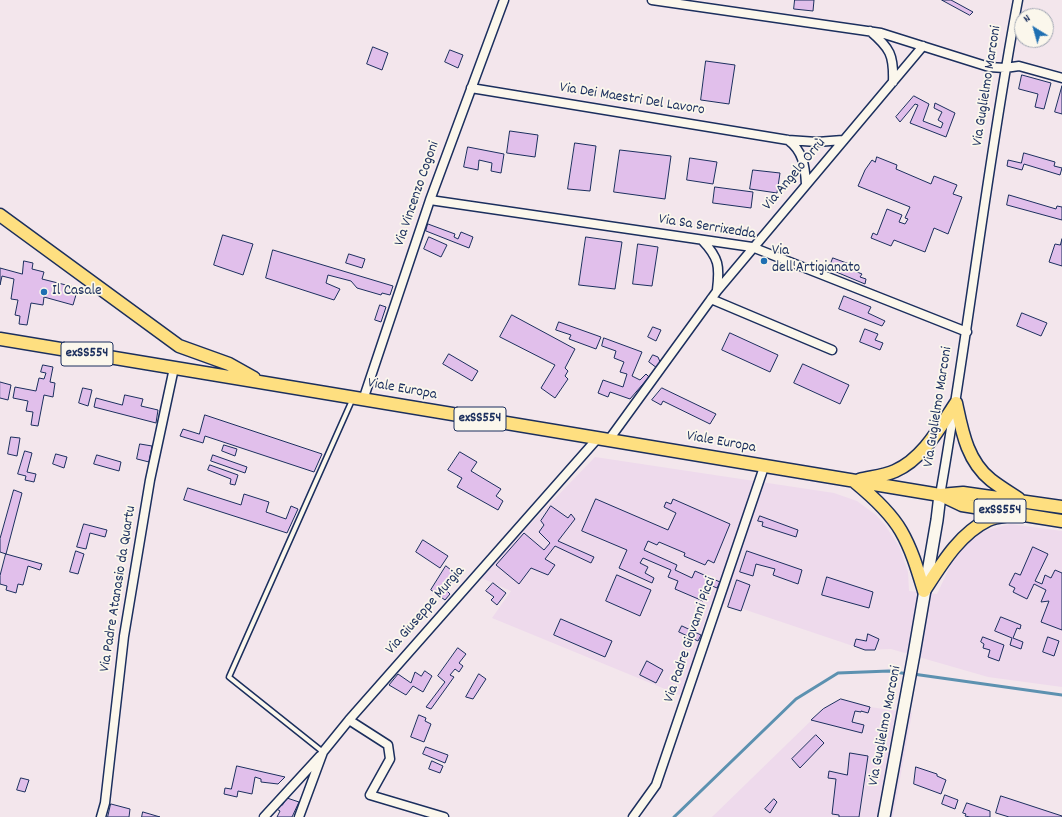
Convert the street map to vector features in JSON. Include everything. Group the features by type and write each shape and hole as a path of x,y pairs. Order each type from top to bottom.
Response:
{"main road":[{"path":"0,215 179,346 229,364 264,383"},
{"name":"Viale Europa","path":"0,339 940,495 963,493 1062,507"},
{"path":"854,481 895,471 918,456 956,403"},
{"path":"956,403 962,435 968,449 979,467 990,479 1022,501"},
{"path":"854,481 871,495 900,530 911,550 924,592"},
{"name":"Viale Europa","path":"940,495 962,505 1062,521"},
{"name":"Via Guglielmo Marconi","path":"884,817 914,654 940,495"},
{"path":"924,592 957,545 972,531 989,520 1015,514"}],"street":[{"name":"Via Vincenzo Cogoni","path":"358,399 504,0"},
{"path":"652,0 881,33 989,67 1005,68 1019,66 1062,78"},
{"name":"Via Guglielmo Marconi","path":"940,495 967,332 1005,68 1018,0"},
{"path":"869,31 886,46 891,56 894,67 893,82"},
{"name":"Via Angelo Orrù","path":"603,440 717,291 923,46"},
{"name":"Via Dei Maestri Del Lavoro","path":"471,88 788,140 817,142 843,140"},
{"path":"788,140 794,144 804,162 806,184"},
{"name":"Via Sa Serrixedda","path":"430,200 752,248 967,332"},
{"path":"702,240 716,259 719,268 717,291"},
{"path":"711,299 832,350"},
{"name":"Via Padre Atanasio da Quartu","path":"101,817 105,803 124,636 150,480 174,368"},
{"name":"Via Giuseppe Murgia","path":"299,817 323,752 349,720 603,440"},
{"name":"Via Padre Giovanni Picci","path":"634,817 656,785 764,467"},
{"path":"349,720 388,745 390,759 370,795 444,817"},
{"path":"264,817 323,752"}],"lane":[{"path":"323,752 229,677 358,399"}],"shaded area":[{"path":"595,457 834,493 857,501 876,515 885,525 899,546 908,572 909,591 937,594 953,560 972,538 984,531 1010,524 1062,531 1062,687 988,677 891,649 865,650 731,605 710,604 682,696 492,618 511,591 479,577"},
{"path":"841,699 870,707 912,713 893,817 712,817 823,709"}],"building":[{"path":"795,0 814,0 813,11 794,9"},
{"path":"942,0 951,0 973,12 970,15"},
{"path":"373,47 388,53 382,70 367,64"},
{"path":"450,50 463,55 458,68 445,62"},
{"path":"706,61 735,65 729,104 701,100"},
{"path":"1022,75 1051,83 1044,109 1035,107 1038,94 1019,89"},
{"path":"1062,86 1062,114 1055,112"},
{"path":"914,96 929,104 923,121 941,128 943,123 938,120 942,112 934,108 935,103 955,113 946,137 910,123 918,105 915,104 900,122 896,117"},
{"path":"510,131 538,135 535,157 507,153"},
{"path":"575,143 596,146 590,191 568,189"},
{"path":"468,147 504,154 501,173 491,171 492,163 479,160 478,170 464,167"},
{"path":"620,150 671,156 665,199 614,192"},
{"path":"1024,153 1055,162 1054,166 1062,168 1060,175 1024,164 1022,170 1007,166 1008,160 1021,163"},
{"path":"877,157 897,165 896,169 931,184 934,176 957,185 953,194 962,197 948,234 934,228 925,252 894,240 891,246 871,238 873,233 877,235 887,209 902,215 899,222 905,224 908,219 905,218 910,207 858,186 865,170 872,160 875,162"},
{"path":"690,158 717,162 713,184 687,180"},
{"path":"753,170 780,173 777,193 750,189"},
{"path":"715,187 753,192 751,208 713,203"},
{"path":"1009,195 1056,209 1057,206 1062,207 1062,220 1007,205"},
{"path":"428,224 455,234 454,237 458,239 461,232 473,237 469,248 426,231"},
{"path":"223,235 253,244 243,275 214,265"},
{"path":"429,237 447,245 441,257 424,249"},
{"path":"586,237 622,242 615,289 579,285"},
{"path":"1062,239 1062,266 1049,262 1055,244 1060,245"},
{"path":"638,244 658,247 652,286 633,284"},
{"path":"273,250 393,286 390,295 382,293 381,295 357,288 351,281 328,275 326,283 340,289 334,300 266,278"},
{"path":"349,254 365,259 362,268 346,263"},
{"path":"833,258 852,265 850,269 862,274 860,277 866,279 865,284 829,269"},
{"name":"Il Casale","path":"24,261 33,263 32,269 44,272 42,279 78,288 73,305 44,297 43,305 31,303 27,325 19,324 20,316 15,315 18,300 11,299 14,279 2,276 0,285 0,268 22,274"},
{"path":"844,296 871,307 868,313 885,321 882,326 839,309"},
{"path":"380,305 386,307 381,322 375,320"},
{"path":"1022,313 1047,323 1041,336 1017,326"},
{"path":"512,315 575,349 565,368 568,371 565,376 568,379 555,398 541,388 555,365 500,337"},
{"path":"559,322 601,337 596,349 569,339 571,335 556,330"},
{"path":"653,327 661,330 656,341 648,337"},
{"path":"865,329 878,334 875,340 883,343 880,350 860,342"},
{"path":"730,333 778,355 770,372 722,350"},
{"path":"604,338 642,352 632,376 640,380 646,374 649,377 630,399 610,392 608,397 598,393 603,380 623,387 627,374 620,372 624,362 614,358 616,351 602,346"},
{"path":"449,354 478,371 472,381 443,364"},
{"path":"653,355 658,357 661,364 657,368 649,362"},
{"path":"803,364 849,385 840,404 794,383"},
{"path":"43,365 53,367 50,382 55,383 53,397 44,395 38,426 31,425 33,412 26,411 28,401 13,398 15,387 36,391 39,378 44,379 46,373 41,372"},
{"path":"0,382 11,385 8,400 0,398"},
{"path":"83,388 92,390 88,406 79,403"},
{"path":"662,388 716,414 710,424 663,401 661,405 652,400"},
{"path":"125,395 143,399 141,406 158,410 156,423 94,407 96,398 122,405"},
{"path":"205,415 322,454 314,472 205,436 203,443 180,436 183,429 199,434"},
{"path":"11,437 20,438 17,456 8,454"},
{"path":"140,444 152,446 149,462 137,459"},
{"path":"224,445 237,449 235,456 222,451"},
{"path":"25,451 32,453 27,472 36,474 34,482 25,480 26,476 18,474"},
{"path":"460,452 477,462 471,471 501,489 496,496 503,501 498,510 457,487 462,478 448,470"},
{"path":"56,454 67,457 64,468 53,464"},
{"path":"97,455 121,462 119,471 94,464"},
{"path":"213,455 247,467 245,473 211,461"},
{"path":"210,465 238,475 235,485 230,484 231,479 208,470"},
{"path":"188,488 241,505 244,494 269,502 266,512 286,519 291,506 298,509 287,533 184,500"},
{"path":"14,490 22,493 6,554 0,552 0,539"},
{"path":"596,499 668,530 676,513 664,507 666,502 671,504 673,499 730,524 714,563 708,560 705,565 684,556 685,553 659,542 657,545 648,541 644,550 677,565 675,570 692,578 695,571 720,582 717,588 710,585 703,601 675,589 678,581 668,577 671,570 643,558 640,563 648,567 645,573 654,578 652,583 619,568 627,550 582,531"},
{"path":"551,506 568,518 571,514 575,519 558,541 594,557 591,563 555,546 545,559 555,565 548,575 531,568 519,584 496,565 524,533 544,550 550,543 539,532 544,525 541,521"},
{"path":"760,516 798,530 796,537 762,526 763,522 758,521"},
{"path":"84,524 107,530 105,537 90,533 86,549 77,547"},
{"path":"423,540 448,556 440,568 416,552"},
{"path":"1033,547 1048,554 1035,581 1042,584 1045,575 1051,578 1055,570 1062,573 1062,630 1041,622 1049,601 1041,602 1046,590 1034,584 1027,599 1013,592 1015,588 1009,585 1015,573 1020,575"},
{"path":"76,551 84,554 78,574 70,572"},
{"path":"747,551 802,570 798,584 773,575 775,569 756,564 753,576 740,572"},
{"path":"6,554 42,564 40,570 28,566 23,585 18,584 16,593 6,590 7,586 0,584 0,576"},
{"path":"446,566 456,574 446,590 450,594 445,600 431,590"},
{"path":"617,575 651,590 640,616 606,601"},
{"path":"827,577 873,592 869,608 822,595"},
{"path":"737,580 750,585 741,611 728,607"},
{"path":"493,583 506,593 497,605 491,600 494,597 486,591"},
{"path":"1001,617 1021,625 1020,629 1017,628 1013,638 1023,642 1021,649 1010,645 1012,638 995,631"},
{"path":"561,619 612,641 605,657 554,635"},
{"path":"682,626 701,635 698,641 679,632"},
{"path":"868,634 879,639 875,650 865,650 854,646 856,639 866,641"},
{"path":"983,637 1004,645 999,661 988,657 990,650 983,648 984,644 981,642"},
{"path":"1048,637 1059,641 1054,656 1043,652"},
{"path":"458,648 466,654 459,663 463,666 459,672 455,669 450,675 454,677 431,709 426,707 445,682 438,676"},
{"path":"647,661 663,670 656,683 640,675"},
{"path":"425,671 432,676 423,692 413,686 406,695 389,685 398,674 411,683 415,672 421,676"},
{"path":"479,674 486,679 473,699 466,697"},
{"path":"841,699 870,707 868,713 855,711 852,722 864,725 862,733 811,720 823,709"},
{"path":"419,715 426,718 425,721 431,724 424,742 411,737"},
{"path":"816,735 824,743 800,768 792,759"},
{"path":"426,747 448,755 445,763 423,754"},
{"path":"850,753 868,756 859,817 839,817 839,815 832,814 836,779 828,778 829,771 847,775"},
{"path":"432,761 443,766 440,773 429,769"},
{"path":"237,766 285,777 278,784 261,782 261,779 255,777 252,794 238,791 237,797 224,794 225,788 231,789"},
{"path":"916,767 937,774 937,776 946,780 941,794 914,784"},
{"path":"21,778 29,780 25,792 17,790"},
{"path":"945,795 958,800 955,809 942,804"},
{"path":"1001,796 1062,817 1009,817 996,813"},
{"path":"287,798 299,802 292,817 277,817 280,811 275,808 279,804 282,805"},
{"path":"774,799 777,802 770,813 765,809"},
{"path":"967,803 990,811 990,817 965,816 966,814 963,813"},
{"path":"111,804 130,809 129,817 108,817"},
{"path":"143,812 160,817 142,817"}],"waterway":[{"path":"674,817 796,699 838,673 889,671 908,674"},
{"path":"913,674 1062,695"}],"place":[{"name":"Via dell'Artigianato","path":"764,261"},
{"name":"Il Casale","path":"44,292"}]}
